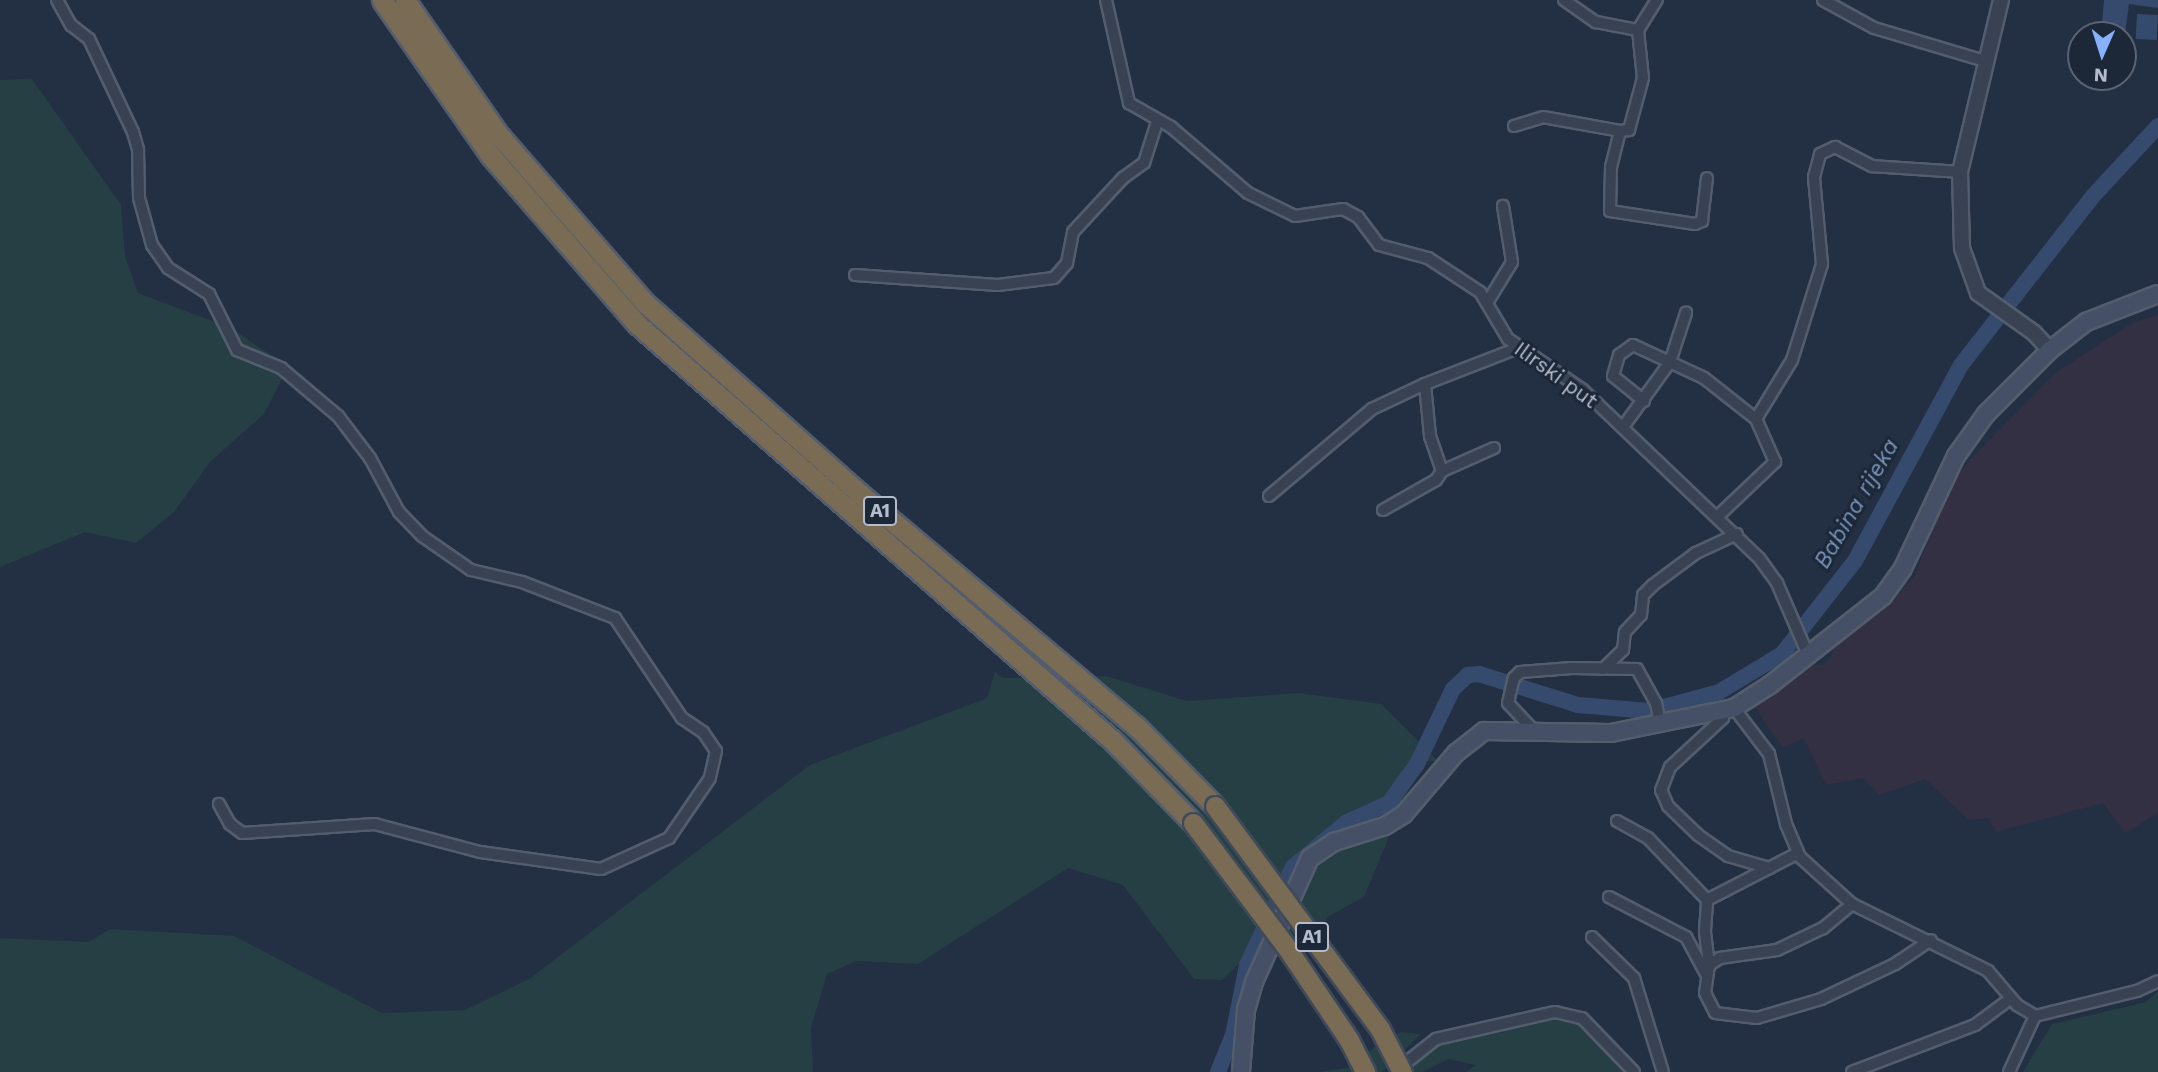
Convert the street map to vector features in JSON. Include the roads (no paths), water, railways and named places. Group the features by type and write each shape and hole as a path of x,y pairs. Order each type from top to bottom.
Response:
{"highway":[{"name":"A1","path":"382,0 556,204 645,303 859,493 1138,727 1215,806 1380,1030 1402,1072"},
{"name":"A1","path":"405,0 439,67 541,218 637,324 1113,741 1193,823 1285,945 1349,1040 1365,1072"}],"main road":[{"path":"1241,1072 1246,1010 1254,982 1310,858 1323,847 1385,826 1404,814 1472,737 1506,728 1611,733 1659,719 1729,709 1805,650 1883,596 1903,568 1969,435 2050,350 2086,322 2158,294"}],"street":[{"path":"57,0 71,25 89,39 133,132 138,150 139,198 152,245 168,268 209,294 237,350 281,368 338,416 370,458 400,512 422,536 471,570 522,582 615,618 682,718 703,732 716,751 710,778 669,838 601,869 480,852 375,824 242,833 230,824 219,804"},
{"name":"Ilirski put","path":"1106,0 1129,103 1157,122 1171,127 1248,192 1295,216 1343,209 1358,217 1379,245 1428,258 1480,292 1518,348 1583,390 1623,427 1678,485 1737,534 1777,583 1789,619 1805,650"},
{"path":"1564,0 1596,22 1638,30"},
{"path":"1514,126 1543,117 1620,131 1629,130 1643,78 1638,30 1657,0"},
{"path":"1823,0 1874,28 1985,61"},
{"path":"2001,0 1960,172 1962,248 1978,293 2034,332 2050,350"},
{"path":"855,275 999,285 1054,278 1067,263 1073,232 1123,178 1144,163 1157,122"},
{"path":"1620,131 1611,167 1610,211 1695,224 1702,221 1707,178"},
{"path":"1756,419 1792,360 1822,264 1814,177 1820,154 1835,147 1872,166 1960,172"},
{"path":"1487,303 1512,262 1503,206"},
{"path":"1623,427 1670,362 1686,313"},
{"path":"2034,332 2052,335 2086,322"},
{"path":"1644,401 1615,381 1615,366 1623,348 1633,345 1704,378 1756,419 1774,465 1718,516"},
{"path":"1269,496 1372,409 1425,384 1518,348"},
{"path":"1425,384 1430,436 1442,471"},
{"path":"1383,510 1436,480 1442,471 1494,448"},
{"path":"1603,670 1623,650 1625,632 1641,615 1643,595 1653,584 1696,553 1737,534"},
{"path":"1534,731 1508,703 1511,683 1528,671 1637,669 1656,703 1659,719"},
{"path":"1769,868 1728,856 1698,835 1668,806 1661,790 1670,767 1723,718 1729,709 1769,754 1786,824 1798,853 1827,887 1852,904 1931,940 1988,971 2010,999 2035,1016 2137,990 2158,981"},
{"path":"1617,821 1648,838 1707,900 1704,931 1708,971 1706,993 1715,1013 1730,1018 1757,1018 1821,999 1895,964 1931,940"},
{"path":"1707,900 1798,853"},
{"path":"1609,897 1686,937 1708,971"},
{"path":"1708,971 1720,958 1777,950 1823,928 1852,904"},
{"path":"1592,937 1634,978 1663,1072"},
{"path":"1852,1072 1975,1025 2010,999"},
{"path":"1394,1072 1436,1039 1555,1012 1582,1018 1634,1072"},
{"path":"2009,1072 2035,1016"}],"water":[{"path":"2104,0 2158,0 2158,8 2129,4 2127,21 2102,21"},
{"path":"2137,14 2158,15 2157,40 2137,39"}],"waterway":[{"name":"Babina rijeka","path":"1218,1072 1233,1035 1247,965 1293,867 1347,822 1389,803 1417,764 1453,689 1468,675 1479,674 1578,705 1649,711 1719,692 1782,654 1855,561 1961,365 2093,196 2158,126"}]}
